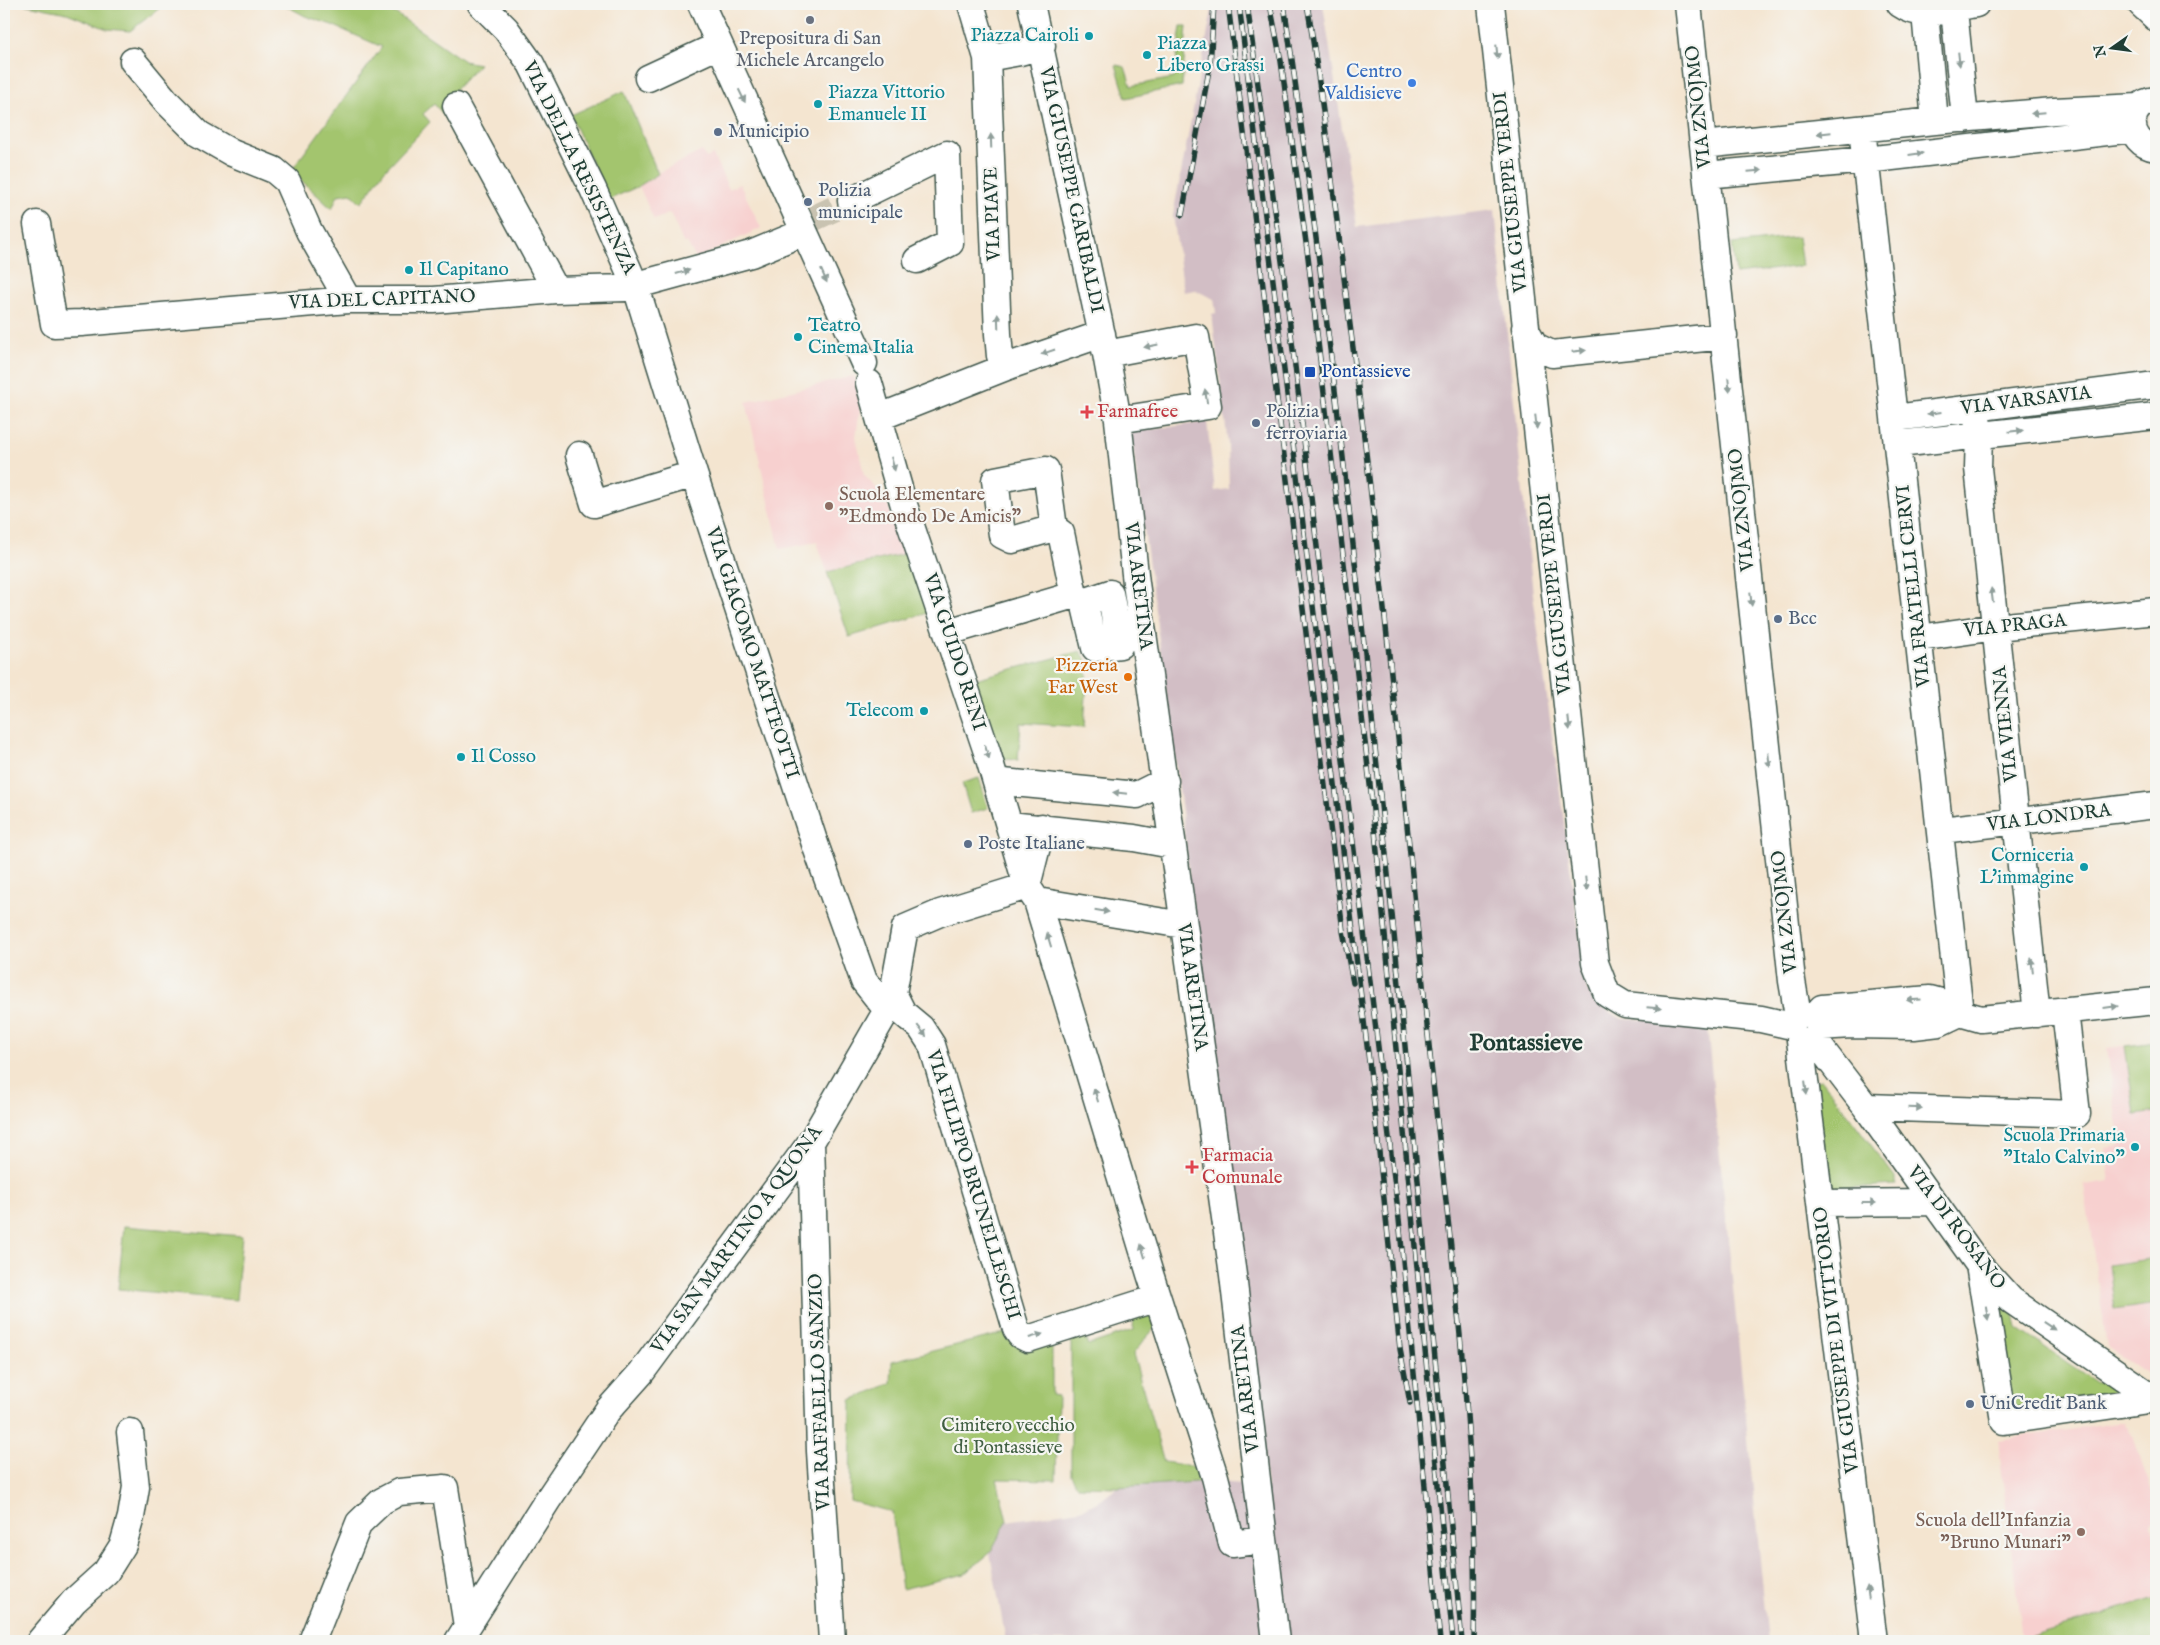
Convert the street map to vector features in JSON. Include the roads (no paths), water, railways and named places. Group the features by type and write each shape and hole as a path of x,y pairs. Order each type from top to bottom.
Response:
{"street":[{"name":"VIA DELLA RESISTENZA","path":"481,4 506,29 531,64 592,189 636,287"},
{"name":"VIA GUIDO RENI","path":"701,4 805,225 867,373 903,502 948,632 1032,894 1157,1298 1215,1477 1232,1544 1264,1540"},
{"name":"VIA PIAVE","path":"971,4 987,58 998,334 1000,356 1009,366"},
{"name":"VIA GIUSEPPE GARIBALDI","path":"1032,4 1042,46 1060,144 1104,344"},
{"name":"VIA GIUSEPPE VERDI","path":"1491,4 1595,962 1607,994 1625,1005 1743,1017 1806,1027 1914,1026 1939,1023 1960,1013"},
{"name":"VIA ZNOJMO","path":"1688,4 1792,981 1806,1027"},
{"path":"1900,4 1909,10 1925,13 1965,7 1965,119"},
{"path":"2142,4 2156,18"},
{"path":"1925,13 1935,121"},
{"path":"648,78 719,45"},
{"path":"987,58 1042,46"},
{"path":"132,61 167,102 200,134 232,153 274,170 287,181 309,231 348,300"},
{"path":"456,106 556,290"},
{"path":"1706,175 1866,160 2143,112 2136,137 2156,152"},
{"path":"1703,145 1965,119 2078,123"},
{"name":"VIA FRATELLI CERVI","path":"1862,129 1960,1013"},
{"path":"851,201 947,154 950,243 917,260"},
{"name":"VIA DEL CAPITANO","path":"37,224 54,324 348,300 434,300 556,290 636,287 751,254 805,225"},
{"name":"VIA GIACOMO MATTEOTTI","path":"636,287 694,474 815,844 864,981 890,1002"},
{"path":"1525,328 1535,346 1552,354"},
{"path":"1530,374 1538,362 1552,354 1724,336"},
{"path":"880,417 1009,366 1104,344 1196,337 1208,406 1118,420"},
{"name":"VIA ARETINA","path":"1104,344 1118,420 1136,583 1233,1275 1276,1641"},
{"name":"VIA VARSAVIA","path":"1895,418 2156,385"},
{"path":"2102,392 2106,421"},
{"name":"VIA VIENNA","path":"1976,408 1979,434 1978,468 2037,1014"},
{"name":"VIA VARSAVIA","path":"1898,444 2156,416"},
{"path":"579,455 594,504 694,474"},
{"path":"948,632 1079,599 1061,533 1054,528"},
{"name":"VIA PRAGA","path":"1919,638 1996,627 2156,611"},
{"path":"997,784 1003,782 1137,795 1165,781"},
{"name":"VIA LONDRA","path":"1941,830 2144,806"},
{"path":"1009,825 1134,838 1172,845"},
{"path":"1042,827 1032,894 1183,925"},
{"name":"VIA SAN MARTINO A QUONA","path":"463,1634 547,1501 608,1410 641,1373 811,1142 890,1002 905,928 940,913 1032,894"},
{"path":"1960,1013 1981,1019 2156,1001"},
{"name":"VIA FILIPPO BRUNELLESCHI","path":"890,1002 921,1028 932,1045 1013,1319 1020,1335 1028,1339 1157,1298"},
{"path":"1866,1107 2077,1114 2065,1011"},
{"name":"VIA DI ROSANO","path":"1806,1027 1866,1107 1978,1265 2012,1300 2156,1400"},
{"name":"VIA GIUSEPPE DI VITTORIO","path":"1806,1027 1820,1203 1874,1641"},
{"name":"VIA RAFFAELLO SANZIO","path":"811,1142 820,1451 832,1641"},
{"path":"1820,1203 1934,1202"},
{"path":"1978,1265 2004,1421 2156,1400"},
{"path":"40,1641 74,1601 106,1572 123,1545 131,1517 136,1487 130,1432"},
{"path":"312,1641 359,1523 382,1501 400,1492 436,1488 445,1488 463,1634"}],"tunnel":[{"path":"810,220 851,201"}],"railway":[{"path":"1182,215 1210,65 1214,4"},
{"path":"1228,4 1343,931 1353,983"},
{"path":"1239,4 1372,1086 1400,1349 1410,1403"},
{"path":"1247,4 1284,276 1399,1219 1440,1641"},
{"path":"1270,4 1281,61 1308,257 1373,810 1453,1641"},
{"path":"1284,4 1338,412 1361,617 1383,821 1462,1641"},
{"path":"1307,4 1326,130 1373,509 1459,1327 1471,1484 1474,1562 1474,1641"}],"place":[{"name":"Prepositura di San Michele Arcangelo","path":"810,20"},
{"name":"Piazza Cairoli","path":"1089,36"},
{"name":"Piazza Libero Grassi","path":"1147,55"},
{"name":"Centro Valdisieve","path":"1412,83"},
{"name":"Piazza Vittorio Emanuele II","path":"818,104"},
{"name":"Municipio","path":"718,132"},
{"name":"Polizia municipale","path":"808,202"},
{"name":"Il Capitano","path":"409,270"},
{"name":"Teatro Cinema Italia","path":"798,337"},
{"name":"Pontassieve","path":"1310,372"},
{"name":"Farmafree","path":"1087,412"},
{"name":"Polizia ferroviaria","path":"1256,423"},
{"name":"Scuola Elementare \"Edmondo De Amicis\"","path":"829,506"},
{"name":"Bcc","path":"1778,619"},
{"name":"Pizzeria Far West","path":"1128,677"},
{"name":"Telecom","path":"924,711"},
{"name":"Il Cosso","path":"461,757"},
{"name":"Poste Italiane","path":"968,844"},
{"name":"Corniceria L'immagine","path":"2084,867"},
{"name":"Scuola Primaria \"Italo Calvino\"","path":"2135,1147"},
{"name":"Farmacia Comunale","path":"1192,1167"},
{"name":"UniCredit Bank","path":"1970,1404"},
{"name":"Scuola dell'Infanzia \"Bruno Munari\"","path":"2081,1532"}],"district":[{"name":"Pontassieve","path":"1526,1043"}],"park label":[{"name":"Cimitero vecchio di Pontassieve","path":"1008,1437"}]}
